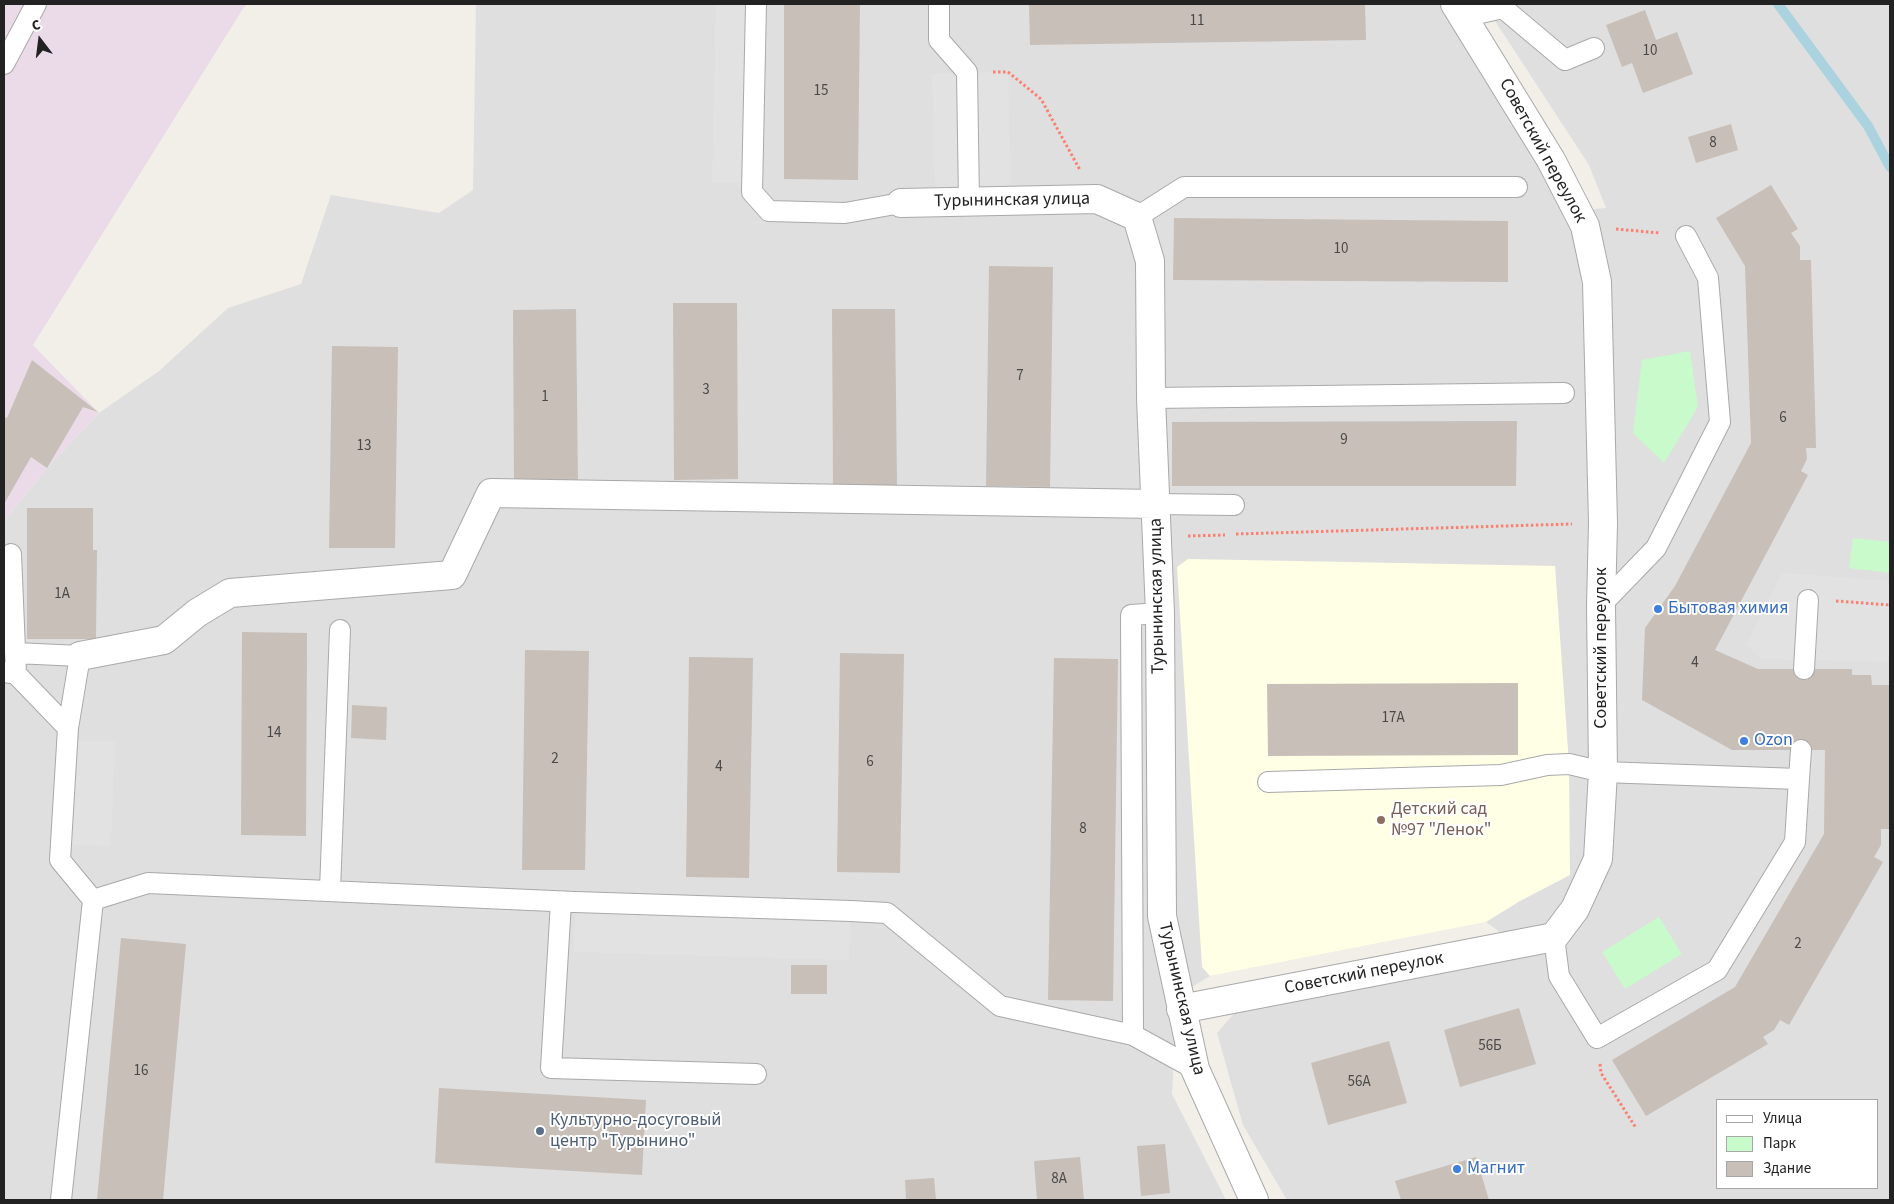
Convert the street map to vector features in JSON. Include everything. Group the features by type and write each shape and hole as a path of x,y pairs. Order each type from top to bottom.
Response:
{"street":[{"name":"Советский переулок","path":"1181,1009 1554,937 1574,909 1598,859 1604,772 1598,282 1585,226 1551,160 1459,10"},
{"name":"Турынинская улица","path":"901,203 1097,199 1137,217 1150,261 1151,398 1160,613 1162,916 1195,1070 1254,1200"},
{"path":"80,656 164,640 198,613 230,593 452,575 491,493 1156,504"}],"lane":[{"path":"4,64 36,4"},
{"path":"756,4 752,192 769,211 845,213 901,203"},
{"path":"939,4 939,40 967,72 969,201"},
{"path":"1459,10 1503,8 1565,60 1594,48"},
{"path":"1137,217 1184,187 1518,187"},
{"path":"1601,605 1656,548 1720,422 1708,278 1686,236"},
{"path":"1151,398 1564,393"},
{"path":"1156,504 1234,505"},
{"path":"11,554 15,653 10,673 68,728"},
{"path":"1804,669 1808,600"},
{"path":"1133,1035 1131,615 1160,613"},
{"path":"330,890 340,630"},
{"path":"15,653 80,656 68,728 60,860 93,900 61,1200"},
{"path":"1554,937 1559,976 1597,1038 1717,970 1794,842 1801,750"},
{"path":"1268,782 1501,775 1547,765 1569,764 1604,772 1799,779"},
{"path":"93,900 148,883 561,902 887,913 1000,1006 1133,1035 1195,1070"},
{"path":"561,902 550,1068 756,1074"}],"path":[{"path":"967,72 1008,72 1041,99 1097,199"},
{"path":"1585,226 1686,236"},
{"path":"1157,537 1602,523"},
{"path":"1808,600 1890,605"},
{"path":"1597,1038 1601,1073 1636,1128"}],"shaded area":[{"path":"4,4 248,4 244,7 33,345 99,413 47,468 4,521"},
{"path":"476,4 1440,4 1571,211 1606,208 1589,165 1484,4 1890,4 1890,1200 1287,1200 1243,1125 1217,1033 1238,1009 1526,951 1486,922 1210,976 1177,996 1172,1094 1226,1200 4,1200 4,521 47,468 99,413 159,371 228,308 301,284 331,195 439,213 473,190"},
{"path":"716,4 756,4 752,183 712,182"},
{"path":"1008,72 1011,200 935,202 932,74"},
{"name":"Детский сад №97 \"Ленок\"","path":"1188,559 1555,566 1569,764 1570,875 1520,901 1486,922 1210,976 1202,967 1177,567"},
{"path":"1782,573 1890,581 1890,662 1762,659 1746,645"},
{"path":"56,740 115,742 111,846 51,844"},
{"path":"575,902 851,911 849,960 574,952"}],"green space":[{"path":"1690,351 1698,407 1664,463 1633,433 1642,360"},
{"path":"1853,538 1890,542 1890,573 1849,568"},
{"path":"1659,917 1682,954 1625,989 1602,952"}],"building":[{"path":"784,4 860,4 858,180 784,179"},
{"path":"1029,4 1365,4 1366,40 1030,45"},
{"path":"1645,10 1656,40 1677,32 1693,74 1643,93 1632,63 1622,67 1606,25"},
{"path":"1731,124 1738,150 1696,163 1688,137"},
{"path":"1771,185 1798,229 1791,233 1800,246 1800,260 1811,260 1816,448 1806,448 1807,459 1801,471 1808,475 1715,650 1758,669 1852,669 1852,675 1871,675 1872,685 1890,685 1889,829 1881,829 1881,845 1874,857 1883,862 1789,1025 1780,1020 1774,1030 1763,1037 1768,1044 1646,1116 1612,1060 1735,987 1824,834 1825,750 1732,750 1642,700 1645,628 1675,586 1751,443 1745,266 1716,218"},
{"path":"1174,218 1508,221 1508,282 1173,280"},
{"path":"989,266 1053,267 1050,487 986,486"},
{"path":"673,303 737,303 738,479 674,480"},
{"path":"576,309 578,486 514,486 513,310"},
{"path":"832,309 895,309 897,485 833,485"},
{"path":"332,346 398,347 395,548 329,548"},
{"path":"32,360 98,412 83,407 47,468 31,457 4,504 4,417 7,418"},
{"path":"1517,421 1516,486 1172,486 1172,422"},
{"path":"27,508 93,508 93,550 97,550 96,639 27,639"},
{"path":"242,632 307,633 306,836 241,835"},
{"path":"525,650 589,651 585,870 522,870"},
{"path":"840,653 904,654 900,873 837,872"},
{"path":"689,657 753,658 749,878 686,877"},
{"path":"1054,658 1118,659 1113,1001 1048,1000"},
{"path":"1518,683 1518,755 1268,756 1267,684"},
{"path":"352,705 387,707 386,740 351,738"},
{"path":"121,938 186,944 163,1200 97,1200"},
{"path":"791,965 827,965 827,994 791,994"},
{"path":"1519,1008 1536,1064 1460,1087 1444,1030"},
{"path":"1389,1041 1407,1103 1328,1125 1311,1063"},
{"name":"Культурно-досуговый центр \"Турынино\"","path":"439,1088 646,1100 642,1175 435,1163"},
{"path":"1165,1144 1170,1193 1141,1196 1137,1146"},
{"path":"1080,1157 1084,1200 1037,1200 1034,1161"},
{"name":"Магнит","path":"1476,1157 1489,1200 1401,1200 1395,1181"},
{"path":"934,1178 936,1200 906,1200 905,1180"}],"waterway":[{"path":"1778,4 1868,126 1890,167"}],"place":[{"name":"Бытовая химия","path":"1658,609"},
{"name":"Ozon","path":"1744,741"},
{"name":"Детский сад №97 \"Ленок\"","path":"1381,820"},
{"name":"Культурно-досуговый центр \"Турынино\"","path":"540,1131"},
{"name":"Магнит","path":"1457,1169"}]}
